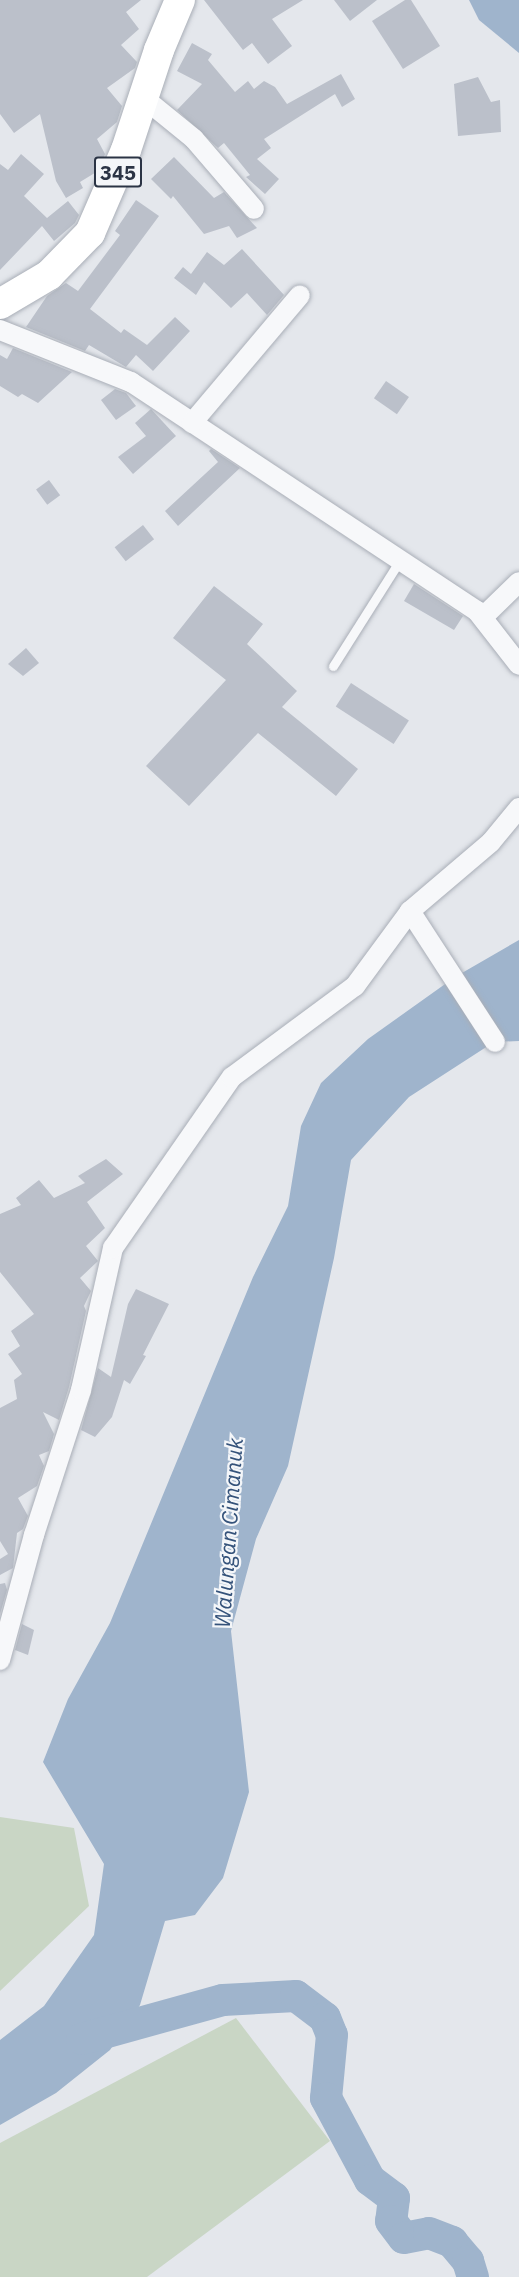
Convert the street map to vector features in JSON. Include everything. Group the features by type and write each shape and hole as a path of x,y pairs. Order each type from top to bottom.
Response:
{"main road":[{"name":"345","path":"0,303 49,275 90,233 101,214 145,99 159,50 180,0"}],"street":[{"path":"145,99 194,139 254,209"},
{"path":"192,423 300,295"},
{"path":"0,330 131,382 483,617 519,665"},
{"path":"483,617 519,582"},
{"path":"0,1660 31,1545 81,1390 113,1248 232,1077 355,986 410,911 491,842 519,808"},
{"path":"410,911 495,1042"}],"lane":[{"path":"333,666 400,560"}],"green space":[{"path":"0,1817 74,1828 89,1906 0,1991"},
{"path":"236,2018 330,2141 147,2277 0,2277 0,2143"}],"water":[{"path":"469,0 519,0 519,53 479,20"},
{"name":"Walungan Cimanuk","path":"519,940 519,1041 494,1042 409,1097 351,1160 334,1258 288,1466 256,1539 231,1631 249,1792 223,1878 195,1915 165,1921 140,2005 110,2050 56,2093 0,2125 0,2040 44,2006 94,1935 104,1864 43,1762 68,1699 110,1623 253,1277 288,1206 301,1126 321,1083 368,1039 455,977"}],"building":[{"path":"0,0 141,0 126,12 139,29 121,45 137,62 135,68 107,88 122,106 117,122 97,139 105,154 98,171 80,182 83,188 66,198 56,181 40,114 14,133 0,114"},
{"path":"204,0 303,0 272,19 292,46 268,64 252,43 243,50"},
{"path":"334,0 377,0 350,21"},
{"path":"405,0 411,0 440,46 403,69 372,21"},
{"path":"192,43 212,54 208,60 235,92 248,81 254,89 264,81 275,87 287,104 341,74 355,99 342,107 335,94 264,139 271,148 257,159 279,179 265,194 246,177 250,175 224,143 218,148 177,110 202,84 177,71"},
{"path":"478,77 491,102 500,100 501,132 458,136 454,84"},
{"path":"21,154 44,174 24,196 47,218 68,201 79,215 75,223 54,241 42,226 0,270 0,164 8,170"},
{"path":"174,157 214,198 224,192 257,228 237,238 229,226 204,234 173,196 171,199 151,179"},
{"path":"136,200 159,216 90,309 121,333 124,329 147,345 175,317 190,331 153,371 136,355 126,367 89,345 85,351 26,327 47,296 66,283 78,291 120,235 115,231"},
{"path":"242,249 284,295 267,315 247,293 231,308 204,282 196,295 174,278 183,267 191,274 207,252 224,265"},
{"path":"13,348 72,372 38,403 22,394 18,397 0,386 0,355 7,359"},
{"path":"386,381 409,397 397,414 374,398"},
{"path":"115,389 126,393 136,406 116,420 101,400"},
{"path":"151,409 176,436 133,474 118,457 146,436 135,423"},
{"path":"211,449 240,468 178,526 165,511 218,462 209,451"},
{"path":"49,480 60,495 47,505 36,489"},
{"path":"143,525 154,539 126,561 115,547"},
{"path":"414,584 463,616 454,630 404,601"},
{"path":"214,586 263,624 247,644 297,691 282,707 358,769 336,796 258,733 189,806 146,766 226,680 173,638"},
{"path":"26,648 39,663 23,676 8,664"},
{"path":"351,683 409,721 394,744 336,706"},
{"path":"106,1159 123,1174 87,1202 105,1228 86,1246 98,1261 80,1278 91,1291 84,1306 86,1311 69,1387 59,1420 43,1412 54,1434 49,1451 39,1455 44,1466 37,1486 18,1498 28,1516 23,1529 17,1533 13,1568 0,1575 0,1559 8,1554 0,1541 0,1408 17,1399 14,1380 22,1374 8,1354 20,1346 11,1331 34,1314 0,1272 0,1214 21,1205 16,1198 39,1180 54,1198 85,1183 78,1176"},
{"path":"136,1289 169,1304 143,1355 146,1356 130,1384 124,1380 112,1417 95,1437 81,1430 98,1368 111,1377 128,1304"},
{"path":"5,1583 7,1590 0,1614 0,1584"},
{"path":"22,1624 34,1630 28,1655 15,1650"}],"waterway":[{"path":"82,2039 223,2000 296,1996 325,2018 332,2035 326,2098 370,2180 394,2198 391,2221 404,2238 429,2233 452,2242 468,2261 473,2277"}]}
